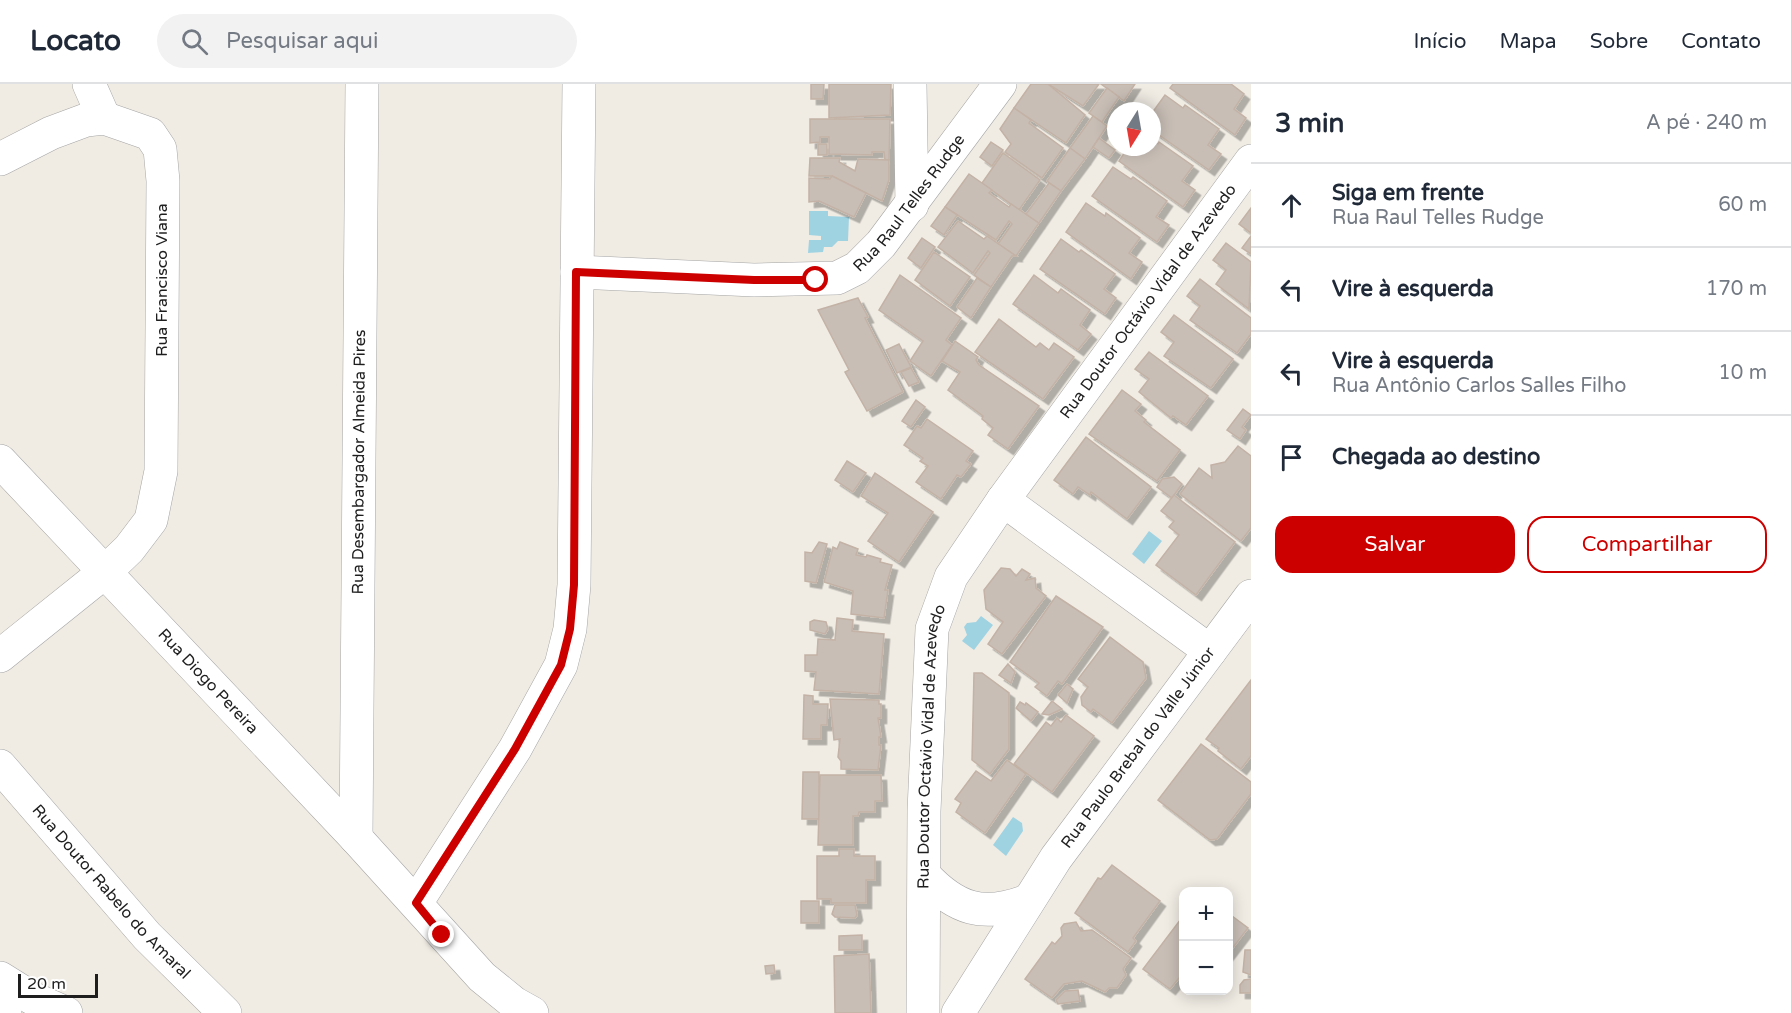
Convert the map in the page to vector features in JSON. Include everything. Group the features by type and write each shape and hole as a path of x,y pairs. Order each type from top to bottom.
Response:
{"street":[{"path":"0,159 51,133 86,120 104,118 89,84"},
{"name":"Rua Desembargador Almeida Pires","path":"356,838 362,84"},
{"path":"416,903 515,749 561,665 568,638 574,585 579,84"},
{"path":"910,84 912,205"},
{"name":"Rua Raul Telles Rudge","path":"576,272 754,280 837,278 857,268 881,244 1000,84"},
{"name":"Rua Francisco Viana","path":"0,656 106,571 129,549 151,520 161,471 163,181 159,149 150,134 104,118"},
{"name":"Rua Doutor Octávio Vidal de Azevedo","path":"923,1013 926,876 924,810 932,629 951,577 1003,500 1251,161"},
{"name":"Rua Diogo Pereira","path":"0,461 356,838 482,977 514,1004 532,1013"},
{"path":"1003,500 1210,651"},
{"name":"Rua Paulo Brebal do Valle Júnior","path":"958,1013 1027,901 1251,596"},
{"name":"Rua Doutor Rabelo do Amaral","path":"0,766 147,936 225,1013"},
{"path":"926,876 942,893 956,903 975,909 1009,908 1027,901"},
{"path":"0,978 32,998 66,1013"},
{"path":"0,1010 5,1013"}],"water":[{"path":"809,211 828,211 828,216 849,217 848,241 838,241 832,247 824,247 823,252 808,253 809,240 821,240 821,236 809,235"},
{"path":"1149,531 1162,541 1144,564 1132,554"},
{"path":"981,616 993,625 974,650 962,641 967,635 964,627 967,623 976,622"},
{"path":"1013,817 1022,823 1023,831 1006,856 993,845"}],"building":[{"path":"811,84 824,84 823,99 811,99"},
{"path":"829,84 891,84 890,115 829,118"},
{"path":"1031,84 1048,84 1085,115 1066,143 1014,108"},
{"path":"1048,84 1099,84 1083,106"},
{"path":"1101,84 1135,84 1124,101"},
{"path":"1173,84 1231,84 1244,94 1234,109 1246,118 1235,135 1170,88"},
{"path":"1107,88 1119,97 1116,102 1107,102 1107,115 1102,122 1089,113"},
{"path":"1165,95 1183,108 1185,105 1219,129 1208,145 1221,154 1209,170 1161,136 1160,102"},
{"path":"1014,108 1031,120 1029,123 1063,148 1042,178 1005,152 1011,144 1000,129"},
{"path":"1093,116 1107,126 1085,159 1070,148"},
{"path":"810,119 890,119 889,160 885,160 884,152 872,152 872,155 829,154 829,137 820,137 820,142 810,143"},
{"path":"1099,138 1107,144 1107,156 1110,156 1109,158 1093,147"},
{"path":"991,142 1003,150 992,166 980,157"},
{"path":"1161,143 1193,166 1182,181 1195,190 1183,207 1119,161 1122,156 1161,156"},
{"path":"818,144 827,144 827,155 818,155"},
{"path":"1070,148 1085,159 1061,191 1047,181"},
{"path":"1003,153 1040,180 1019,210 982,183"},
{"path":"810,158 840,158 839,162 855,171 858,159 889,160 889,180 882,201 832,176 809,176"},
{"path":"1113,167 1131,179 1133,177 1167,201 1156,217 1169,225 1157,242 1092,196"},
{"path":"969,174 992,190 989,193 1009,207 1011,204 1039,223 1016,256 998,244 1012,224 1009,221 996,240 945,207"},
{"path":"832,176 866,193 854,217 819,201 809,202 809,178 830,179"},
{"path":"1049,183 1061,191 1039,223 1026,214"},
{"path":"1086,203 1105,216 1106,213 1140,238 1129,253 1142,262 1131,279 1066,232"},
{"path":"945,207 957,215 944,235 931,226"},
{"path":"1251,208 1251,233 1239,224"},
{"path":"958,221 984,239 987,236 1016,256 1012,256 991,287 974,275 990,253 988,251 973,273 938,247"},
{"path":"1251,236 1251,254 1242,248"},
{"path":"922,238 935,247 921,268 908,258"},
{"path":"1061,239 1115,274 1104,289 1116,298 1105,314 1040,269"},
{"path":"1226,243 1251,262 1249,309 1216,284 1226,270 1213,260"},
{"path":"934,252 970,277 950,306 915,280"},
{"path":"900,275 961,318 946,340 952,345 931,376 910,361 923,341 879,310"},
{"path":"1034,275 1058,293 1061,289 1090,310 1080,325 1091,334 1078,350 1013,304"},
{"path":"977,278 991,287 971,318 957,307"},
{"path":"1200,279 1251,318 1251,334 1237,353 1190,320 1200,306 1187,296"},
{"path":"858,298 868,317 865,318 903,392 867,411 845,372 849,370 818,310"},
{"path":"1174,315 1233,359 1211,388 1164,356 1174,342 1161,332"},
{"path":"999,319 1036,347 1040,343 1049,350 1054,343 1074,357 1043,399 975,352"},
{"path":"955,341 978,357 976,360 979,365 1039,406 1008,449 988,435 993,428 982,419 983,416 948,390 960,372 942,361"},
{"path":"899,344 911,367 897,373 886,350"},
{"path":"1149,352 1208,396 1186,425 1173,416 1171,418 1139,392 1149,379 1135,369"},
{"path":"911,368 919,382 909,386 901,372"},
{"path":"1122,390 1141,404 1135,411 1146,420 1144,422 1180,450 1157,481 1089,434"},
{"path":"916,400 925,407 911,427 902,421"},
{"path":"1243,409 1251,415 1242,427 1246,430 1240,439 1227,430"},
{"path":"927,419 973,451 966,461 971,464 961,477 957,475 941,499 916,482 928,466 920,461 923,458 904,445 917,426 921,428"},
{"path":"1086,437 1151,487 1127,519 1091,492 1090,495 1078,487 1073,494 1054,480"},
{"path":"1238,446 1251,456 1251,528 1241,541 1180,494 1199,468 1212,478 1211,465 1225,462"},
{"path":"847,461 866,473 853,492 835,480"},
{"path":"875,473 933,512 899,562 868,541 888,513 861,496"},
{"path":"1174,477 1182,484 1172,498 1157,487 1162,479"},
{"path":"1174,495 1235,542 1196,595 1156,565 1179,535 1169,527 1174,521 1161,511"},
{"path":"819,542 827,544 816,583 805,581 805,552 812,553"},
{"path":"840,542 858,549 856,555 866,557 867,555 892,565 885,590 888,590 884,618 851,614 853,591 824,582 833,547 837,549"},
{"path":"1001,568 1010,569 1016,576 1022,569 1030,574 1026,580 1035,578 1036,588 1046,596 1002,654 988,644 1003,622 986,609 984,590"},
{"path":"1056,596 1103,627 1062,684 1058,681 1047,696 1035,687 1039,683 1010,662"},
{"path":"837,618 853,620 852,631 884,634 879,694 814,690 816,672 805,671 805,655 817,655 818,639 835,640"},
{"path":"814,620 826,622 828,629 825,634 810,630 810,622"},
{"path":"1110,637 1143,662 1146,678 1112,723 1093,709 1091,712 1082,705 1081,697 1088,687 1078,679"},
{"path":"1008,664 1015,672 1011,683 999,675"},
{"path":"974,673 982,673 1009,693 1009,749 990,774 972,760"},
{"path":"1251,680 1251,756 1241,769 1206,739"},
{"path":"1067,684 1073,689 1067,703 1058,695"},
{"path":"804,695 813,696 813,704 828,704 827,725 821,725 821,739 803,739"},
{"path":"830,699 879,700 881,718 878,718 881,737 879,737 879,745 881,745 878,770 841,769 841,761 838,757 840,739 834,740"},
{"path":"1052,701 1062,709 1049,715 1042,714"},
{"path":"1020,702 1025,705 1026,703 1038,712 1031,721 1016,708"},
{"path":"1066,715 1094,736 1052,792 1014,764 1046,722 1051,726 1057,718 1061,722"},
{"path":"1201,744 1251,782 1251,794 1217,839 1210,840 1158,800"},
{"path":"1007,760 1026,774 985,833 956,812 961,803 955,799 976,771 991,781"},
{"path":"803,772 819,772 819,819 802,819"},
{"path":"820,775 881,775 882,801 875,801 875,812 859,812 858,816 853,816 853,845 818,845"},
{"path":"839,849 854,849 854,856 875,856 875,880 866,880 866,903 831,903 831,899 817,899 817,856 839,856"},
{"path":"1112,865 1160,901 1133,938 1136,941 1128,952 1075,913 1098,878 1101,879"},
{"path":"801,901 819,901 819,923 801,923"},
{"path":"835,905 855,905 857,915 855,918 835,917 832,914"},
{"path":"1233,917 1248,928 1233,948"},
{"path":"1076,922 1081,931 1092,930 1131,958 1123,969 1126,975 1117,988 1109,988 1105,992 1082,981 1064,984 1052,998 1025,979 1052,942 1055,944 1062,936 1061,928 1064,924"},
{"path":"1179,922 1179,978 1170,989 1143,969"},
{"path":"862,935 862,950 839,950 839,936"},
{"path":"1245,950 1251,950 1251,975 1243,972"},
{"path":"869,954 871,1013 835,1013 834,956"},
{"path":"774,965 775,973 766,974 765,966"},
{"path":"1251,979 1251,993 1240,993 1240,985 1244,980"},
{"path":"1078,990 1080,1001 1058,1004 1056,1000 1065,991"}],"route":[{"path":"442,935 416,903 515,749 561,665 570,629 574,585 576,272 754,280 816,280"}]}
